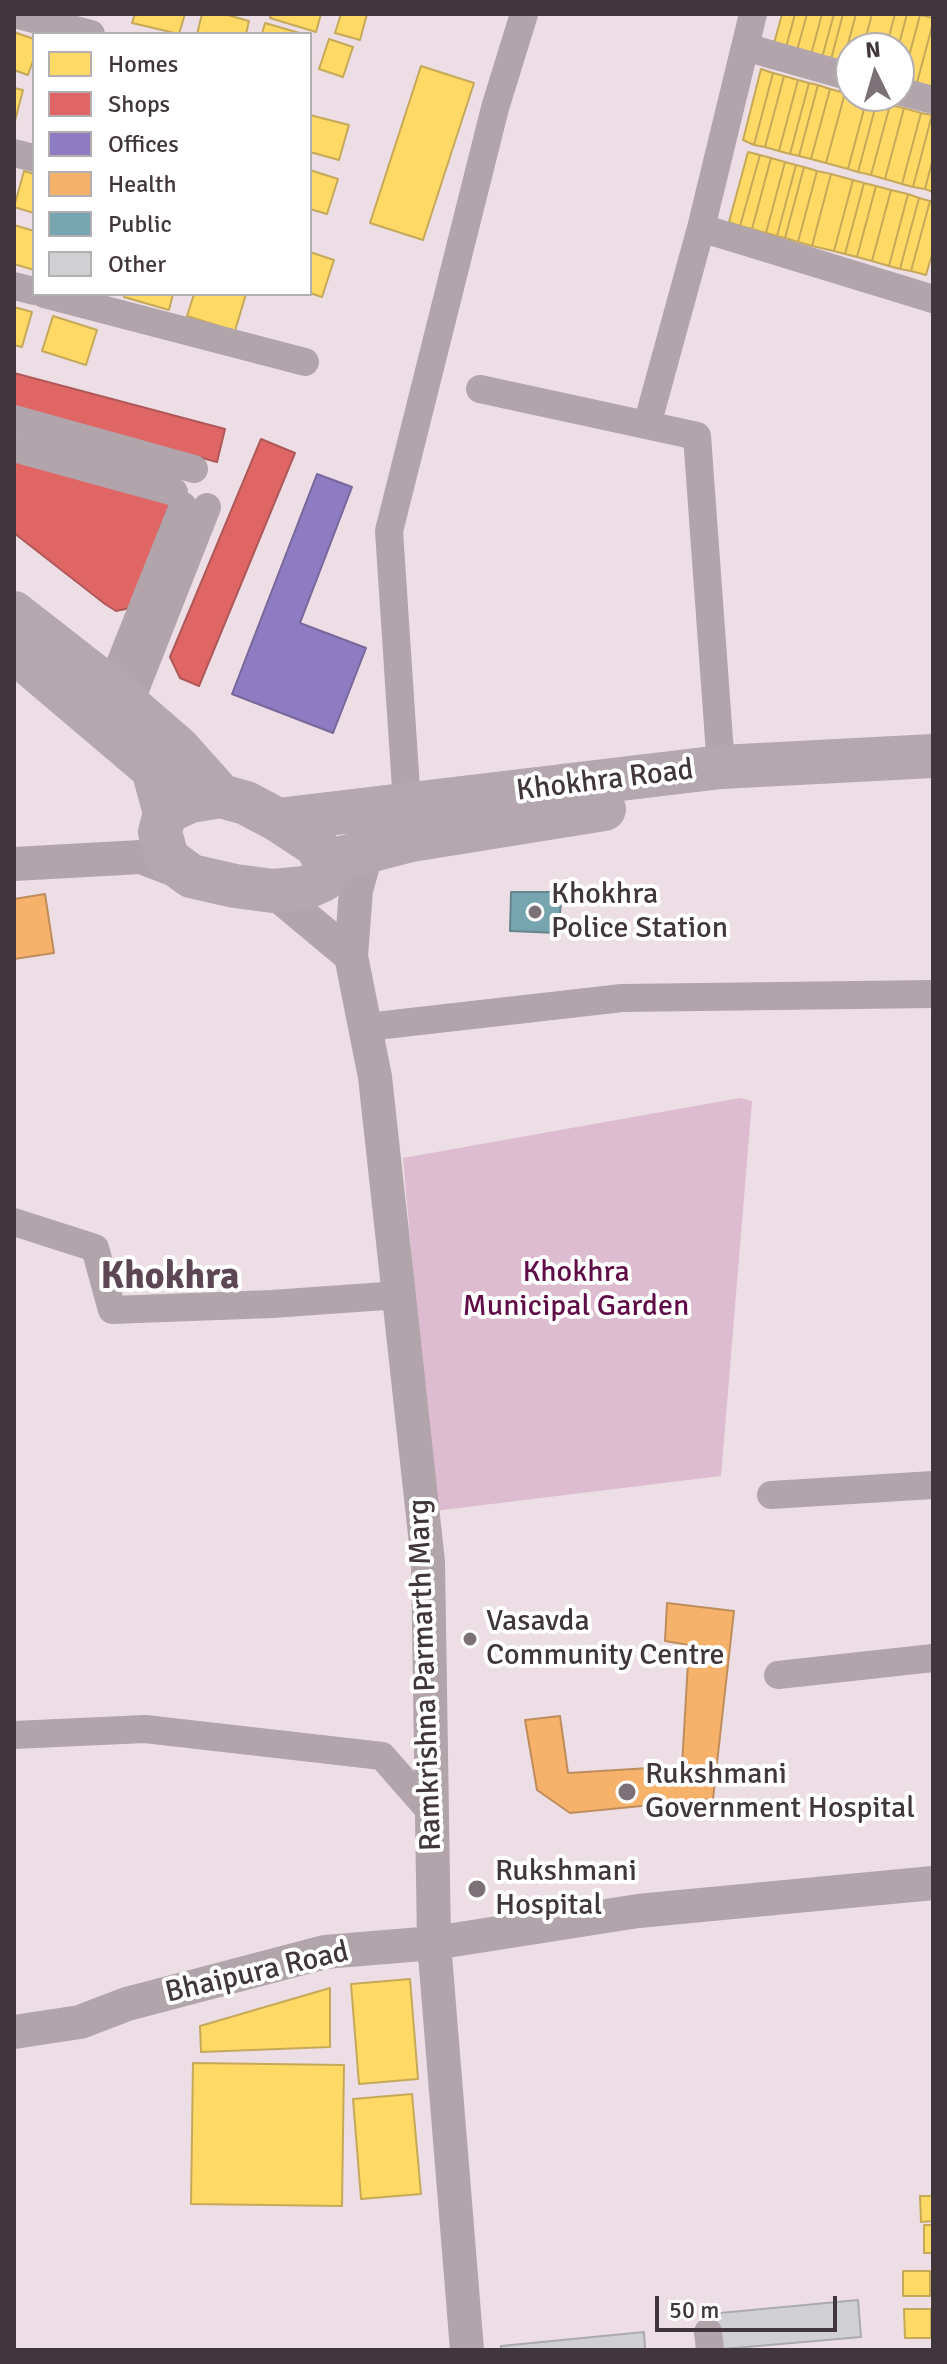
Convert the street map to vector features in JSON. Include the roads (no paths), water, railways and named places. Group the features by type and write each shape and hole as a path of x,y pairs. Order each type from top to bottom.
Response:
{"main road":[{"path":"14,613 178,748 221,796"},
{"path":"14,651 153,769 167,858 191,876 273,891 305,888 323,880 347,857 316,845 246,803 221,796 190,801 163,823"},
{"name":"Khokhra Road","path":"347,857 408,822 721,767 933,756"},
{"name":"Khokhra Road","path":"278,820 408,822 723,790 933,779"}],"street":[{"path":"14,14 83,32"},
{"path":"408,822 389,531 495,108 524,14"},
{"path":"647,425 701,228 753,14"},
{"path":"745,47 835,72"},
{"path":"701,228 933,299"},
{"path":"52,296 305,362"},
{"path":"480,389 697,436 721,767"},
{"path":"14,419 194,469 180,476 188,501 119,697"},
{"path":"14,448 188,501"},
{"path":"53,860 163,823"},
{"path":"14,864 141,857 191,876"},
{"name":"Ramkrishna Parmarth Marg","path":"347,857 356,890 351,956 367,1027 428,1562 434,1943 467,2350"},
{"path":"273,891 351,956"},
{"path":"367,1027 622,998 933,994"},
{"path":"14,1222 95,1248 112,1310 399,1295"},
{"path":"771,1495 933,1485"},
{"path":"778,1675 933,1658"},
{"path":"14,1735 145,1729 382,1756 432,1813"},
{"name":"Bhaipura Road","path":"14,2032 80,2022 127,2004 325,1952 434,1943 638,1911 933,1883"}],"place":[{"name":"Khokhra Police Station","path":"535,912"},
{"name":"Vasavda Community Centre","path":"470,1639"},
{"name":"Rukshmani Government Hospital","path":"627,1792"},
{"name":"Rukshmani Hospital","path":"477,1889"}],"district":[{"name":"Khokhra","path":"170,1278"}],"park label":[{"name":"Khokhra Municipal Garden","path":"576,1290"}]}
